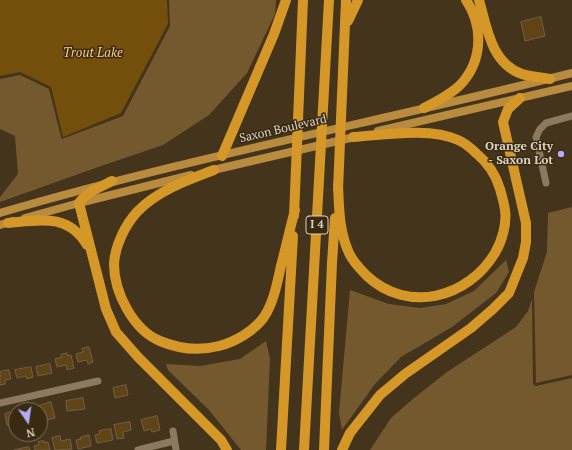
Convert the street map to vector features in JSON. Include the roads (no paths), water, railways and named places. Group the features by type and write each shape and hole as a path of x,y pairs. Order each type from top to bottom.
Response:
{"highway":[{"path":"222,156 274,34 286,0"},
{"name":"I 4","path":"282,450 295,210 303,0"},
{"name":"I 4","path":"304,450 329,0"},
{"path":"324,450 346,0"},
{"path":"345,35 350,14 358,0"},
{"path":"424,108 447,95 457,87 466,78 472,68 478,48 479,37 476,16 466,0"},
{"path":"479,0 492,45 500,60 520,73 550,79"},
{"path":"342,450 350,433 380,395 405,374 470,328 493,309 509,293 523,258 526,242 526,223 503,122 508,109 520,98"},
{"path":"338,184 339,219 348,252 354,262 367,276 380,286 391,291 413,297 424,297 437,296 459,288 473,279 485,267 497,250 501,241 505,222 505,210 501,190 491,169 471,148 458,140 436,134 419,133 352,137"},
{"path":"214,170 187,180 156,197 138,212 127,225 117,250 114,264 117,283 123,303 131,316 143,330 158,341 182,349 208,348 229,343 250,331 264,317 274,295 295,210"},
{"path":"112,181 92,191 83,197 79,203 106,309 116,332 138,357 220,440 227,450"},
{"path":"4,224 45,220 59,221 77,232 84,239 90,249"}],"main road":[{"name":"Saxon Boulevard","path":"0,213 112,181 572,73"},
{"name":"Saxon Boulevard","path":"4,224 79,203 214,170 572,86"}],"street":[{"path":"546,183 536,137 540,129 546,123 572,116"},
{"path":"0,403 98,381"},
{"path":"173,431 176,450"},
{"path":"138,450 174,441"}],"water":[{"name":"Trout Lake","path":"0,0 167,0 168,24 121,113 63,137 51,87 20,72 0,76"}],"place":[{"name":"Orange City - Saxon Lot","path":"561,154"}]}
